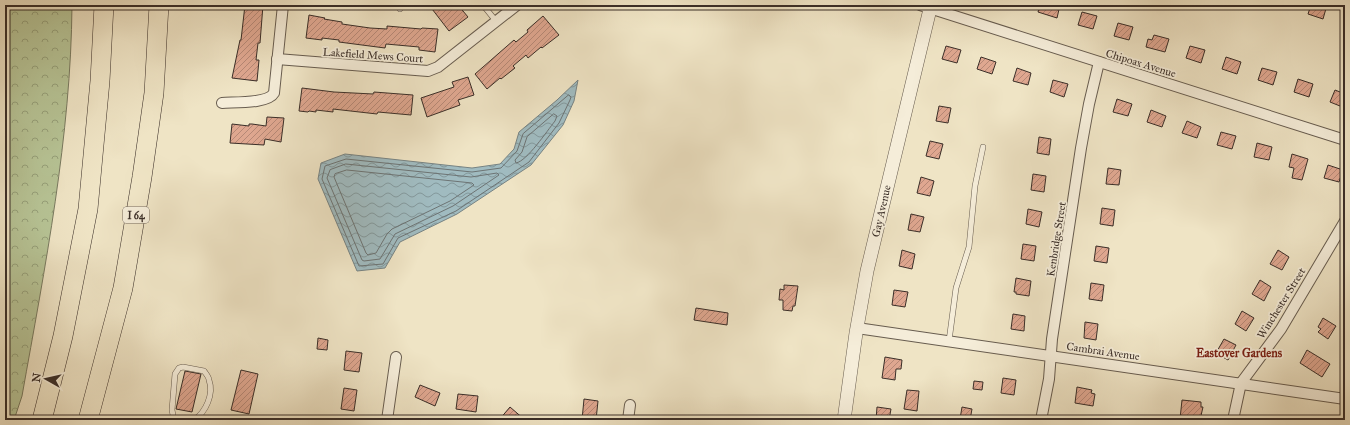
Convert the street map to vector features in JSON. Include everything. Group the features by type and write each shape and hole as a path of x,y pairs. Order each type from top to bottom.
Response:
{"highway":[{"path":"42,420 64,336 88,208 100,82 104,5"},
{"name":"I 64","path":"88,420 124,280 142,176 154,93 159,5"}],"street":[{"path":"222,103 263,100 272,96 274,93 282,5"},
{"name":"Lakefield Mews Court","path":"277,59 428,71 438,67 517,5"},
{"name":"Chipoax Avenue","path":"927,6 1345,140"},
{"name":"Gay Avenue","path":"844,420 857,328 874,238 927,6"},
{"name":"Kenbridge Street","path":"1041,420 1081,148 1099,62"},
{"name":"Winchester Street","path":"1233,420 1241,383 1281,329 1345,221"},
{"name":"Cambrai Avenue","path":"857,328 1345,399"},
{"path":"387,420 396,357"},
{"path":"628,420 630,405"}],"lane":[{"path":"483,5 496,21"},
{"path":"949,341 956,288 969,247 975,186 983,147"},
{"path":"174,420 172,410 175,374 179,368 183,367 204,371 209,379 210,392 207,406 199,417 194,420"}],"green space":[{"path":"5,5 72,5 71,54 62,152 48,250 22,396 14,420 5,420"}],"water":[{"path":"578,80 574,101 563,125 531,165 457,214 400,242 385,268 357,271 318,179 321,163 345,154 472,168 500,164 514,149 519,132"}],"building":[{"path":"245,5 263,5 260,43 258,43 256,60 259,60 257,81 232,78 241,40"},
{"path":"429,5 458,5 468,17 449,31"},
{"path":"1040,5 1060,5 1057,18 1038,12"},
{"path":"1311,5 1327,5 1323,19 1308,14"},
{"path":"1082,12 1097,16 1093,29 1078,25"},
{"path":"309,15 342,22 342,24 370,28 387,29 387,26 438,29 435,52 419,50 419,47 386,44 385,48 339,42 339,40 306,38"},
{"path":"543,16 559,35 528,58 526,55 513,66 515,68 487,89 475,74 514,40 516,42 528,32 527,30"},
{"path":"1118,23 1133,27 1129,40 1114,36"},
{"path":"1154,35 1169,39 1165,52 1146,47 1148,39 1152,40"},
{"path":"946,46 961,50 957,63 942,59"},
{"path":"1190,46 1205,50 1201,63 1186,58"},
{"path":"981,57 996,62 992,74 977,69"},
{"path":"1226,57 1241,62 1237,74 1222,69"},
{"path":"1017,68 1031,73 1028,85 1013,81"},
{"path":"1262,68 1277,72 1273,85 1258,80"},
{"path":"468,77 474,95 458,100 460,105 427,117 421,98 454,87 452,82"},
{"path":"1298,79 1313,84 1309,97 1294,92"},
{"path":"1053,80 1068,84 1064,97 1050,92"},
{"path":"302,88 334,92 373,94 374,92 413,95 411,115 378,112 377,114 333,109 333,112 316,110 316,112 299,111"},
{"path":"1335,90 1345,94 1345,108 1330,102"},
{"path":"1117,99 1132,104 1128,116 1113,112"},
{"path":"939,106 951,108 948,123 936,121"},
{"path":"1151,110 1166,116 1162,127 1147,122"},
{"path":"267,117 284,118 281,142 265,139 264,145 230,143 232,124 266,126"},
{"path":"1187,121 1201,127 1197,138 1182,133"},
{"path":"1221,132 1236,136 1232,149 1217,145"},
{"path":"1039,137 1051,139 1049,155 1037,153"},
{"path":"930,141 943,144 939,159 926,156"},
{"path":"1257,143 1272,147 1269,160 1254,157"},
{"path":"1292,154 1308,159 1302,180 1292,178 1294,168 1289,167"},
{"path":"1328,165 1343,170 1339,182 1324,178"},
{"path":"1108,168 1121,170 1119,185 1106,184"},
{"path":"1033,174 1046,176 1044,192 1031,190"},
{"path":"921,177 934,181 930,196 917,193"},
{"path":"1102,208 1115,210 1113,226 1100,224"},
{"path":"1028,209 1042,212 1039,227 1026,224"},
{"path":"911,214 924,217 920,232 908,230"},
{"path":"1023,244 1036,246 1034,261 1021,259"},
{"path":"1096,246 1109,248 1107,263 1094,261"},
{"path":"902,250 915,254 912,269 899,266"},
{"path":"1278,250 1289,257 1282,270 1270,264"},
{"path":"1016,278 1031,281 1029,296 1016,294 1016,292 1014,292"},
{"path":"1260,280 1271,287 1264,301 1252,294"},
{"path":"1091,283 1104,285 1102,301 1089,299"},
{"path":"784,285 798,286 795,306 793,306 792,311 783,310 783,300 779,300 780,289 784,290"},
{"path":"894,290 908,292 905,307 892,305"},
{"path":"696,308 728,313 727,325 694,320"},
{"path":"1242,311 1254,318 1246,331 1235,324"},
{"path":"1013,314 1025,316 1024,331 1011,329"},
{"path":"1323,318 1336,326 1328,339 1318,332 1321,329 1318,327"},
{"path":"1085,322 1098,324 1096,340 1084,338"},
{"path":"318,338 328,340 327,350 317,349"},
{"path":"1224,339 1236,345 1228,360 1216,353"},
{"path":"1307,350 1330,364 1322,377 1300,363"},
{"path":"346,351 362,353 359,372 344,370"},
{"path":"885,357 902,360 901,369 896,369 895,380 882,378"},
{"path":"241,370 258,374 249,414 231,410"},
{"path":"185,371 201,374 192,412 176,409"},
{"path":"1003,378 1016,380 1014,395 1001,393"},
{"path":"974,381 983,382 982,390 973,389"},
{"path":"420,385 440,393 435,406 415,397"},
{"path":"1077,387 1092,390 1091,393 1095,394 1093,406 1075,403"},
{"path":"344,388 357,390 354,411 341,409"},
{"path":"907,390 919,391 917,411 904,409"},
{"path":"458,394 478,396 476,412 456,409"},
{"path":"584,399 598,401 596,420 582,420"},
{"path":"1182,400 1201,402 1201,407 1203,407 1200,420 1180,419"},
{"path":"510,407 525,420 499,420"},
{"path":"877,407 891,409 889,420 876,420"},
{"path":"962,407 972,409 970,420 960,419"}],"district":[{"name":"Eastover Gardens","path":"1239,353"}]}
